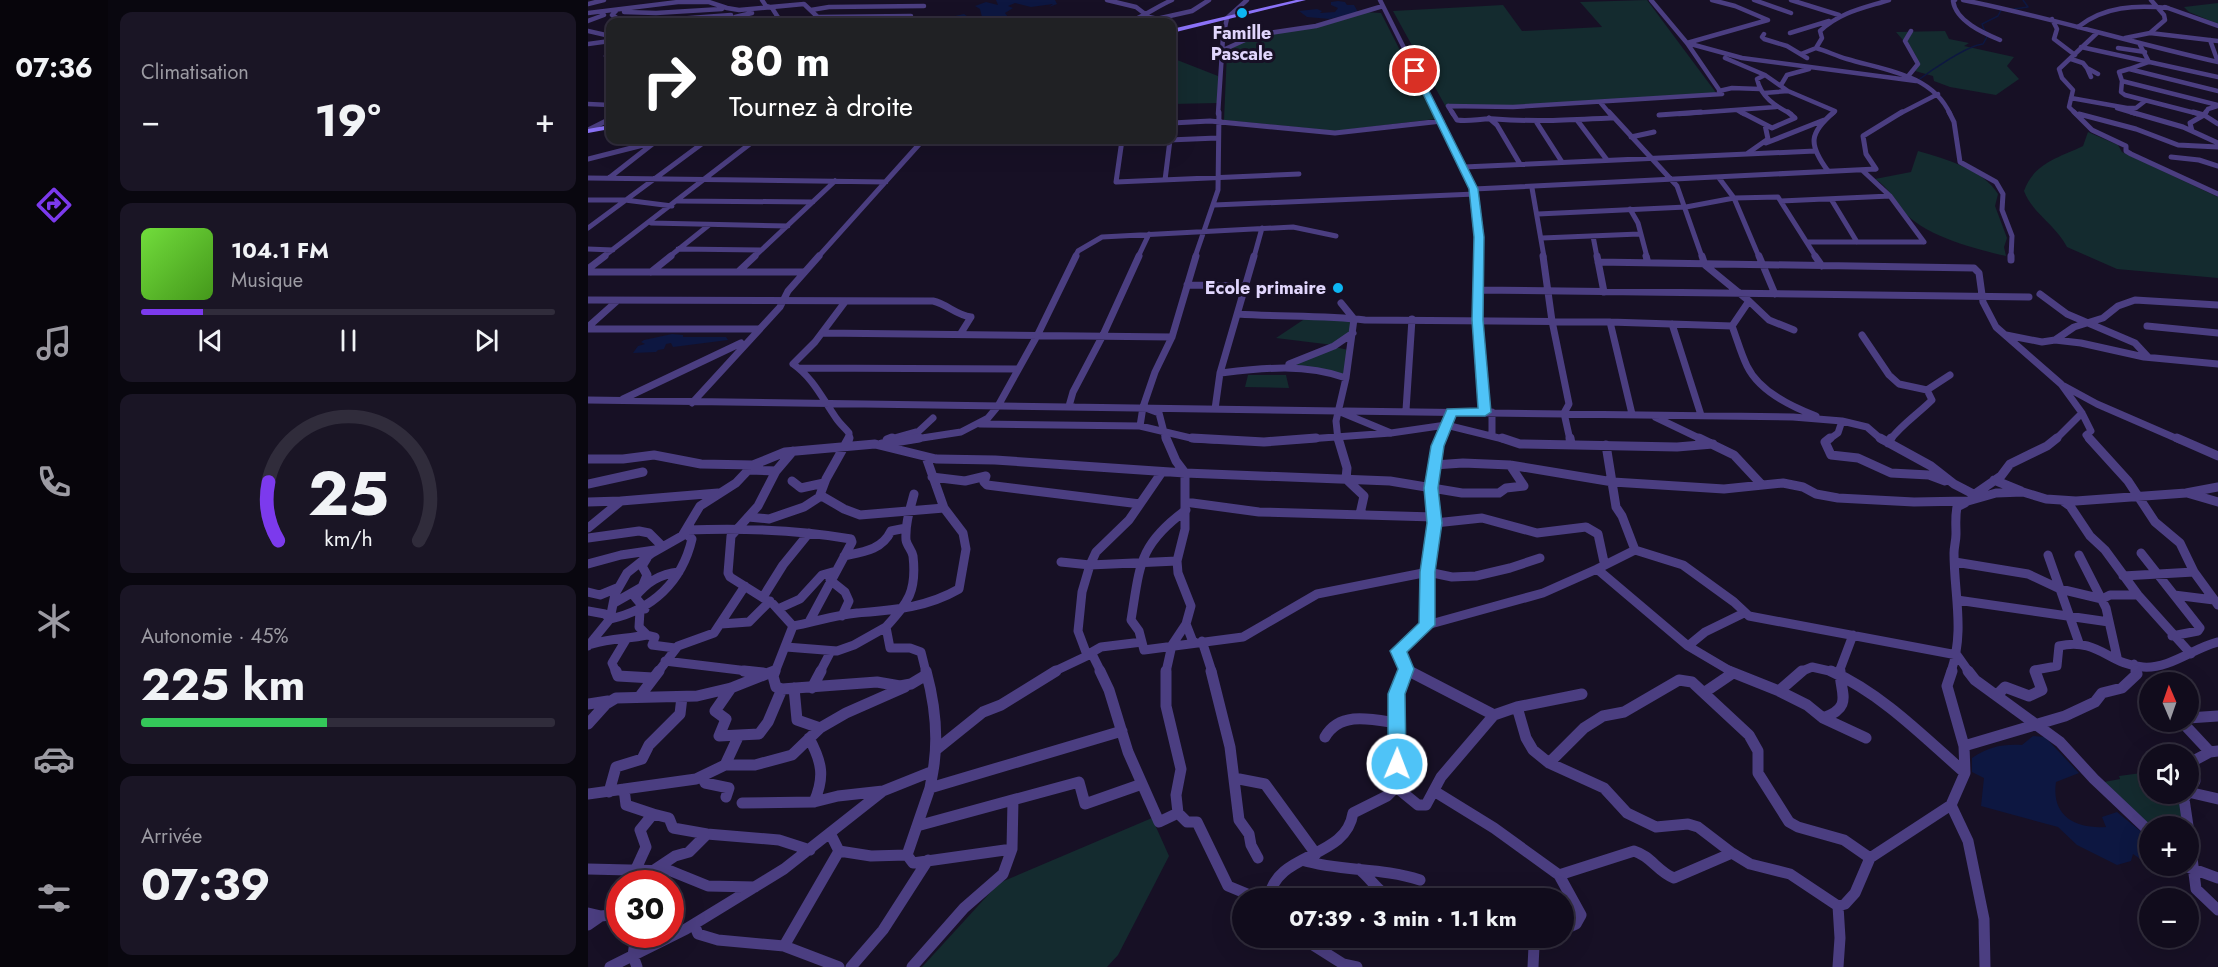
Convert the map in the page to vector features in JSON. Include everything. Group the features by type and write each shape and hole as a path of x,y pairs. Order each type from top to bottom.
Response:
{"street":[{"path":"588,6 604,0"},
{"path":"638,6 655,0"},
{"path":"588,21 630,7 716,0"},
{"path":"762,0 766,6 772,8"},
{"path":"588,13 755,9 815,0"},
{"path":"853,7 862,0"},
{"path":"888,6 895,0"},
{"path":"909,18 930,0"},
{"path":"1107,0 1123,2 1146,11 1149,16 1158,18"},
{"path":"1139,18 1144,16 1146,11 1172,0"},
{"path":"1166,18 1195,10 1209,0"},
{"path":"1140,426 1143,407 1155,372 1172,337 1203,231 1214,205 1219,178 1217,138 1227,18 1246,0"},
{"path":"1176,30 1303,0"},
{"path":"1613,117 1537,123 1490,119 1460,121 1448,106 1484,107 1600,102 1722,94 1687,43 1651,0"},
{"path":"1687,43 1768,20 1735,6 1712,0"},
{"path":"1754,0 1791,13"},
{"path":"1791,0 1839,15"},
{"path":"1801,54 1816,48 1822,38 1820,31 1839,15 1889,0"},
{"path":"1955,0 1952,6 1954,11 1979,31 2000,40"},
{"path":"1963,0 2052,19 2140,45 2218,61"},
{"path":"2150,33 2164,20 2164,15 2151,1"},
{"path":"2151,1 2218,26"},
{"path":"710,2 727,9"},
{"path":"803,2 818,17 911,16"},
{"path":"678,3 677,8 690,10"},
{"path":"1223,50 1256,35 1316,26 1353,17 1381,3 1442,121 1474,192 1479,237 1477,320 1492,435"},
{"path":"588,6 630,7"},
{"path":"811,10 824,7 924,6"},
{"path":"772,8 778,18"},
{"path":"2078,27 2086,18 2104,11 2168,8"},
{"path":"727,9 725,12 733,16"},
{"path":"721,18 755,12 755,9"},
{"path":"614,11 620,18"},
{"path":"710,18 733,16"},
{"path":"2052,19 2057,29 2054,39 2056,42 2083,63 2091,77"},
{"path":"1790,33 1830,21"},
{"path":"588,31 598,31 600,32 598,35 606,36"},
{"path":"1909,75 1918,64 1905,41 1911,31"},
{"path":"2097,33 2083,42 2082,47 2059,69 2062,78 2073,90 2069,107 2085,120 2092,130 2126,146 2128,153 2218,194"},
{"path":"2122,39 2150,33 2218,42"},
{"path":"1764,34 1762,37 1764,39 1786,46 1806,58"},
{"path":"2112,36 2144,51"},
{"path":"588,44 606,42"},
{"path":"2211,42 2218,47"},
{"path":"2211,42 2213,53 2218,61"},
{"path":"1687,43 1765,74 1788,91 1835,111 1824,120 1815,134 1815,151 1828,171"},
{"path":"2130,45 2130,47 2120,49 2144,51"},
{"path":"2140,45 2149,62"},
{"path":"2082,47 2218,77"},
{"path":"1816,48 1909,75 1938,94 1945,102 1958,129 1960,162 1996,182 2003,194 2002,210 2012,236 2011,260"},
{"path":"1708,50 1770,62 1920,82"},
{"path":"2189,55 2213,53"},
{"path":"2115,107 2121,92 2122,81 2119,72 2149,62"},
{"path":"2087,68 2098,74"},
{"path":"1737,110 1772,128 1796,118 1776,107 1762,91 1757,79 1765,74 1787,77 1809,69"},
{"path":"2129,69 2218,90"},
{"path":"1781,86 1787,77"},
{"path":"2122,81 2218,106"},
{"path":"1719,91 1731,88 1788,91"},
{"path":"2121,92 2131,98 2204,115 2218,124"},
{"path":"1214,205 1876,169 1863,146 1863,136 1877,124 1918,106 1938,94"},
{"path":"2071,98 2115,107 2192,131 2218,145"},
{"path":"2115,107 2136,108 2145,101"},
{"path":"1600,102 1677,186 1704,265 1740,292 1769,320 1794,330"},
{"path":"588,104 606,105"},
{"path":"2192,131 2190,123 2204,115 2208,109 2218,106"},
{"path":"1484,107 1520,164"},
{"path":"1659,115 1776,107"},
{"path":"2076,113 2134,128 2178,145 2218,145"},
{"path":"1576,120 1607,160"},
{"path":"1745,154 1781,139 1805,125 1824,120"},
{"path":"2085,120 2134,128"},
{"path":"588,131 606,121"},
{"path":"1176,123 1219,122 1335,133 1442,121"},
{"path":"1537,123 1562,162"},
{"path":"1764,124 1770,137 1767,143"},
{"path":"588,131 606,128"},
{"path":"1631,137 1654,132"},
{"path":"1176,140 1217,138"},
{"path":"588,159 644,144"},
{"path":"609,178 651,144"},
{"path":"588,228 702,144"},
{"path":"588,271 751,144"},
{"path":"692,403 783,302 788,291 803,272 919,144"},
{"path":"1121,144 1116,182 1299,174"},
{"path":"1165,180 1170,144"},
{"path":"1464,167 1815,151"},
{"path":"2171,157 2199,160 2218,166"},
{"path":"1807,242 1924,242 1890,196 1862,170"},
{"path":"588,178 886,182"},
{"path":"1719,178 1734,198 1775,294"},
{"path":"739,271 835,181"},
{"path":"1532,188 1542,238 1552,321 1569,404 1564,413 1571,444"},
{"path":"1781,201 1890,196"},
{"path":"1538,214 1686,207 1734,198 1778,197 1822,267"},
{"path":"1831,199 1857,242"},
{"path":"588,200 625,200 672,206"},
{"path":"678,201 813,202"},
{"path":"1630,209 1638,223 1648,263"},
{"path":"588,222 596,222"},
{"path":"651,223 788,226"},
{"path":"651,272 710,225"},
{"path":"686,531 697,509 736,483 751,467 780,454 961,432 980,424 998,406 1038,334 1080,248 1102,237 1293,227 1336,236"},
{"path":"1215,409 1220,373 1262,228"},
{"path":"1069,406 1073,392 1103,335 1149,234"},
{"path":"1542,238 1639,234"},
{"path":"1593,236 1604,292"},
{"path":"588,249 613,250"},
{"path":"678,249 761,250"},
{"path":"1598,262 1974,268 1978,273 1983,302 1996,327 2061,384 2082,413 2091,431 2086,435 2110,465 2128,481 2155,522 2180,543 2194,572 2216,602"},
{"path":"588,271 803,272"},
{"path":"1188,285 1246,286"},
{"path":"1477,290 2029,297"},
{"path":"2040,294 2052,300 2058,309 2067,314 2135,343 2148,357"},
{"path":"588,300 938,302 957,316 970,317 961,333"},
{"path":"2055,340 2074,327 2091,323 2135,300 2218,305"},
{"path":"588,328 617,301"},
{"path":"1732,326 1749,301"},
{"path":"748,517 769,519 804,507 821,496 824,483 847,447 849,433 836,419 830,405 823,399 807,374 793,364 822,333 845,302"},
{"path":"1341,303 1354,319 1346,378 1338,411 1337,436 1347,468 1346,478"},
{"path":"1238,314 1282,317 1331,316 1354,319 1732,326"},
{"path":"1406,410 1412,319"},
{"path":"1610,322 1632,414"},
{"path":"1672,324 1701,415"},
{"path":"1732,326 1748,368 1759,383 1795,408 1824,419"},
{"path":"2147,326 2218,333"},
{"path":"588,328 758,329"},
{"path":"822,333 1172,337"},
{"path":"1220,373 1287,365 1334,346 1353,333"},
{"path":"1862,335 1889,375 1899,384 1927,390 1950,375"},
{"path":"2006,335 2042,342 2055,340 2096,345 2148,357 2218,364"},
{"path":"618,401 747,340"},
{"path":"1287,365 1332,373 1346,378"},
{"path":"799,368 1018,369"},
{"path":"2061,384 2097,404 2218,456"},
{"path":"1888,443 1898,429 1910,423 1932,400 1927,390"},
{"path":"588,400 830,405 1406,410 1824,419 1867,427 1879,438 1931,466 1974,497"},
{"path":"1069,406 1101,412"},
{"path":"1143,407 1159,413 1163,431 1179,467 1185,473 1185,529 1177,561 1178,573 1191,606 1186,624 1172,645 1166,668 1165,686 1166,706 1180,768 1176,795 1178,813 1187,822 1197,822 1228,886 1233,888"},
{"path":"1338,411 1392,433"},
{"path":"1427,625 1428,572 1434,520 1431,488 1438,446 1452,412"},
{"path":"1517,707 1526,738 1533,750 1549,763 1604,788 1627,813 1656,827 1688,824 1698,827 1750,864 1790,874 1838,906 1844,905 1853,897 1870,858 1951,805 1965,773 1964,746 1947,686 1957,655 1960,619 1957,600 1954,520 1958,507 2001,476 2010,464 2046,446 2061,435 2082,413"},
{"path":"1651,414 1734,455 1761,485"},
{"path":"876,444 899,436 910,435 929,424 933,418"},
{"path":"1842,421 1838,433 1825,442 1831,455 1858,458 1892,472 1929,475 1953,484"},
{"path":"980,424 1140,426 1195,439 1264,442 1392,433 1446,425 1520,444 1677,447 1713,444"},
{"path":"876,444 927,457 1185,473 1346,478 1462,493 1499,493 1506,488 1524,486 1510,465"},
{"path":"1606,445 1616,507 1622,516 1635,550"},
{"path":"793,451 776,471 766,494 731,536 728,573 780,608 793,626"},
{"path":"588,459 623,459 654,455 692,463 776,471"},
{"path":"793,626 842,616 902,609 945,597 958,589 961,584 966,549 963,533 944,508 927,457"},
{"path":"1434,465 1463,463 1510,465 1613,482 1725,489 1783,483 1816,494 1861,500 1974,497 2023,492"},
{"path":"1162,471 1129,520 1096,552 1082,592 1078,631 1109,690 1128,752 1159,822 1178,813"},
{"path":"588,484 643,472"},
{"path":"932,477 965,481 986,476 984,482 987,485 1140,504"},
{"path":"1346,478 1364,496 1360,514"},
{"path":"1994,480 2023,492 2062,501 2186,493 2218,487"},
{"path":"792,482 801,488 824,483"},
{"path":"588,502 720,493"},
{"path":"2186,493 2218,502"},
{"path":"786,646 802,646 821,652 849,649 886,627 908,602 912,590 913,554 906,543 906,528 914,494"},
{"path":"821,496 831,499 852,514 868,515 944,508"},
{"path":"588,527 621,501"},
{"path":"2062,501 2070,506 2090,536 2105,550 2172,636 2191,654"},
{"path":"1185,506 1259,512 1360,514 1434,520 1482,518 1537,533 1586,527 1598,534 1600,565 1688,646 1733,673 1779,691 1807,705 1823,718 1866,738"},
{"path":"1185,506 1147,547 1142,563 1131,620 1139,631 1144,650 1198,641 1243,637 1317,594 1428,572 1455,577 1499,572 1540,558"},
{"path":"589,646 610,619 617,588 627,573 686,531 737,528 810,533 850,539 852,542 809,622"},
{"path":"844,556 869,552 888,540 891,531 906,528"},
{"path":"588,538 639,531 649,533 657,550"},
{"path":"610,619 642,610 660,598 684,564 692,539 686,531"},
{"path":"721,624 749,622 766,599 783,565 810,533"},
{"path":"588,564 621,555 657,550"},
{"path":"647,635 639,627 642,610 636,597 647,575 643,562 657,550"},
{"path":"1494,715 1406,669 1398,651 1427,625 1543,593 1600,565 1632,554 1635,550"},
{"path":"1635,550 1683,565 1734,602 1744,613 1760,619 1957,655 1975,680 2060,742 2094,779 2139,822"},
{"path":"2141,553 2200,628 2198,631 2172,636"},
{"path":"2048,555 2079,643"},
{"path":"2079,555 2102,599 2117,657"},
{"path":"1061,562 1090,565 1177,561"},
{"path":"1955,562 2028,574 2060,589 2102,599 2110,595 2138,595"},
{"path":"645,571 663,574 679,572"},
{"path":"780,608 800,599 822,574 836,571"},
{"path":"2123,576 2194,572"},
{"path":"588,611 614,605 663,574"},
{"path":"830,580 845,592 849,601 842,616"},
{"path":"640,696 675,648 684,642 711,634 721,624 745,586"},
{"path":"588,592 600,595 617,588"},
{"path":"2174,595 2216,602"},
{"path":"1957,600 2109,622"},
{"path":"588,611 605,614 610,619"},
{"path":"1688,646 1705,632 1744,613"},
{"path":"1186,624 1198,641 1214,680 1230,747 1239,820 1249,834 1251,845 1258,858"},
{"path":"793,626 776,670 773,683 776,687 813,688 869,682 900,686 910,684"},
{"path":"886,627 890,648 910,648 921,652 934,702 937,749 930,788 907,855"},
{"path":"589,646 608,639 647,635 655,637 652,645 675,648"},
{"path":"1823,718 1834,715 1842,705 1846,686 1839,673 1853,635"},
{"path":"627,638 612,663 618,676 653,678"},
{"path":"937,749 983,712 1001,705 1043,677 1101,646 1142,642"},
{"path":"1996,695 2005,687 2029,696 2042,690 2035,670 2057,666 2059,646 2069,642 2096,647 2143,667 2191,654 2218,642"},
{"path":"813,688 831,651"},
{"path":"666,661 765,673"},
{"path":"1964,746 2038,726 2095,702 2102,693 2122,688 2137,674 2134,664"},
{"path":"1779,691 1810,667 1819,666 1839,673 1870,692 1965,773"},
{"path":"1271,888 1271,885 1302,860 1341,839 1353,821 1353,813 1387,796 1396,787 1396,694 1406,669"},
{"path":"588,704 640,696 682,697 731,688 776,670"},
{"path":"1705,692 1733,673"},
{"path":"588,794 703,776 725,765 756,765 792,755 820,728 926,675"},
{"path":"1549,763 1584,728 1603,716 1624,712 1679,680 1692,682 1749,735 1758,751 1758,773 1789,822 1798,827 1844,840 1870,858"},
{"path":"731,688 715,711 726,719 719,736 759,734 788,689"},
{"path":"788,689 797,720 820,728"},
{"path":"1396,787 1418,805 1426,805 1441,777 1494,715 1517,707 1582,694"},
{"path":"609,792 616,767 642,759 649,745 680,714 682,697"},
{"path":"588,724 611,700"},
{"path":"2199,717 2218,716"},
{"path":"1325,737 1327,731 1336,724 1348,720 1396,723"},
{"path":"930,788 1122,731"},
{"path":"2193,732 2214,751 2199,758"},
{"path":"725,765 739,735"},
{"path":"809,738 823,766 824,775 814,802"},
{"path":"742,803 814,802 838,796 883,791 933,771"},
{"path":"703,776 705,783 729,788 726,797"},
{"path":"1234,778 1265,784 1316,854"},
{"path":"917,826 1079,782 1085,804 1142,784"},
{"path":"624,789 626,806 669,818 673,828 707,834 779,840 810,850"},
{"path":"1434,790 1494,828 1559,875 1566,888"},
{"path":"610,967 635,962 757,887 810,850 883,791"},
{"path":"2199,795 2218,799"},
{"path":"912,967 964,908 1002,874 1012,849 1013,800"},
{"path":"1951,805 1968,842 1984,919 1985,967"},
{"path":"635,870 646,847 640,830 653,814"},
{"path":"830,833 839,851"},
{"path":"653,870 675,856 689,852 707,834"},
{"path":"907,855 913,863 1012,849"},
{"path":"1559,875 1634,850 1645,853 1666,876 1674,878 1732,853"},
{"path":"839,851 871,856 907,855"},
{"path":"784,946 839,851"},
{"path":"850,967 867,952 909,893 928,860"},
{"path":"1302,860 1332,868 1399,872 1420,880"},
{"path":"588,869 612,870"},
{"path":"1358,869 1373,880 1378,888"},
{"path":"2199,871 2218,878"},
{"path":"684,875 700,884 717,887 757,887"},
{"path":"2192,876 2196,889 2218,910"},
{"path":"1574,902 1581,915 1574,925"},
{"path":"1838,906 1840,938 1838,967"},
{"path":"588,914 606,916"},
{"path":"588,925 602,916"},
{"path":"694,924 698,934 718,940 784,946 834,966"},
{"path":"1318,948 1343,964 1357,967"},
{"path":"1533,967 1534,948"}],"green space":[{"path":"1647,0 1717,94 1447,109 1393,11 1503,5 1522,31 1602,27 1580,2"},
{"path":"2218,3 2218,24 2189,12 2184,7"},
{"path":"1365,12 1381,13 1435,119 1336,131 1224,120 1227,52 1257,36 1349,18"},
{"path":"1945,31 1949,39 1969,43 1964,46 2014,57 2007,66 2019,79 1996,95 1950,87 1934,81 1933,76 1915,71 1919,64 1915,54 1896,32"},
{"path":"1176,60 1218,76 1218,103 1176,104"},
{"path":"2088,132 2118,145 2122,152 2218,197 2218,278 2117,269 2067,247 2057,232 2033,206 2024,191 2028,182 2040,168 2083,146"},
{"path":"1918,151 1962,166 1991,185 1998,194 1995,206 2007,238 2004,247 2006,256 1939,236 1915,222 1875,179 1911,172"},
{"path":"1309,316 1352,319 1352,332 1333,345 1276,338"},
{"path":"1334,347 1349,350 1345,377 1290,365"},
{"path":"1248,375 1286,375 1289,388 1245,387"},
{"path":"2139,773 2139,804 2181,804 2182,816 2139,817 2099,783 2120,779 2119,776"},
{"path":"1152,818 1169,856 1118,955 1107,967 922,967 999,883"}],"water":[{"path":"996,0 1055,0 1057,4 1049,7 1053,4 1031,7 1015,3 1008,6 1013,8 1005,13 1008,17 1021,18 970,18 982,17 980,9 975,6 986,2 998,5"},
{"path":"1338,1 1354,5 1358,12 1330,19 1307,17 1299,11 1317,9 1322,11 1320,13 1335,12 1338,8 1331,5 1331,2"},
{"path":"964,14 970,18 951,17"},
{"path":"672,334 683,335 683,337 726,337 728,340 673,347 671,343 656,352 633,353 638,346 645,344 641,342 644,340"},
{"path":"2033,736 2045,737 2079,773 2056,782 2055,794 2061,812 2075,823 2084,826 2106,827 2102,817 2117,812 2139,830 2139,858 2133,854 2131,861 2117,865 2077,845 2058,827 1981,806 1984,778 1972,772 1972,758 1996,747 2022,745"}],"waterway":[{"path":"2014,9 2028,7 2023,0"},
{"path":"1917,81 1959,54 1983,44 1987,37 1982,24 1998,16 2001,10"}],"place":[{"name":"Famille Pascale","path":"1242,13"},
{"name":"Ecole primaire","path":"1338,288"}],"route":[{"path":"1397,764 1396,694 1406,669 1398,651 1427,625 1428,572 1435,523 1431,488 1438,446 1452,412 1485,412 1477,320 1479,237 1474,189 1415,71"}]}
